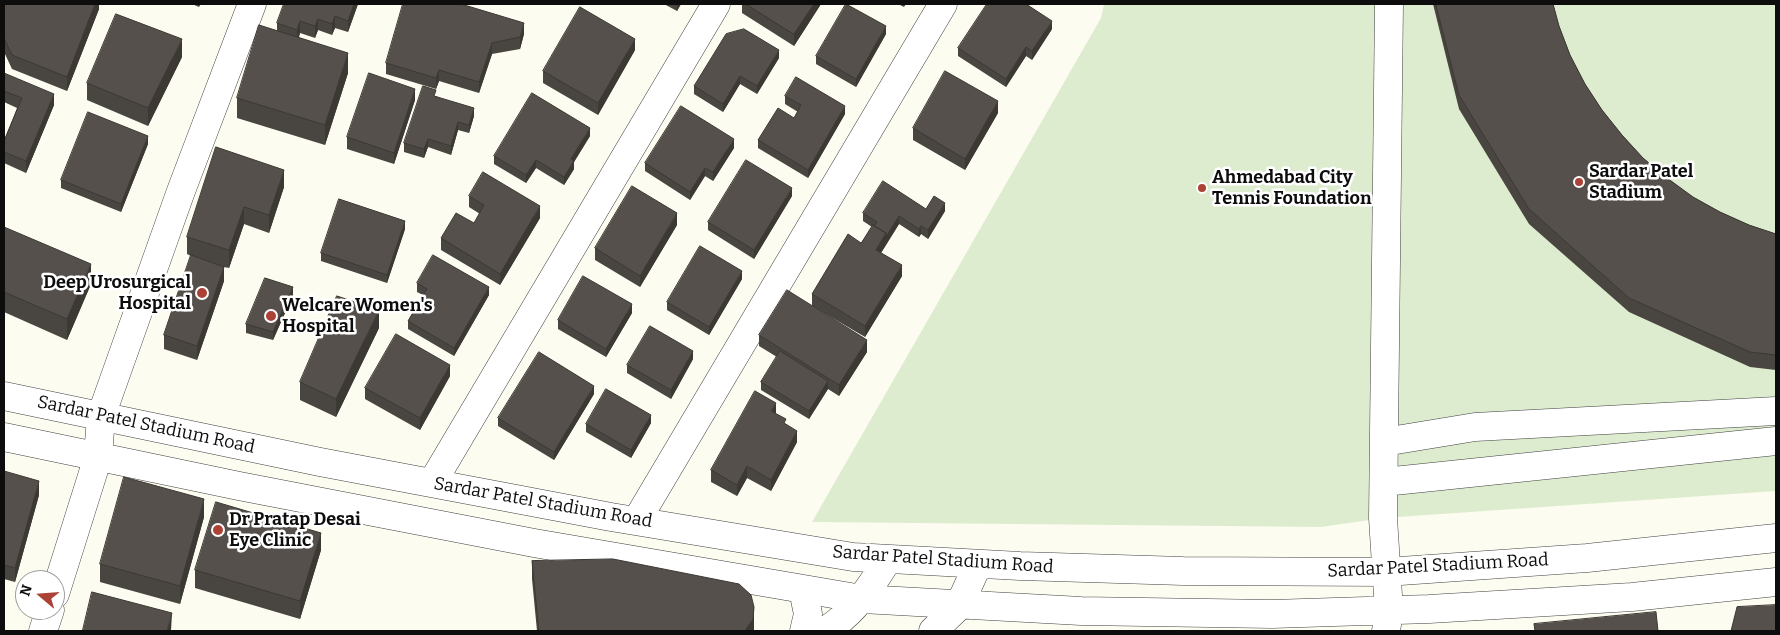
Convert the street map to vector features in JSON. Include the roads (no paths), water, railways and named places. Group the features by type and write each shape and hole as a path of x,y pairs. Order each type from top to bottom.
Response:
{"street":[{"path":"62,570 98,456 101,416 181,191 252,4"},
{"path":"432,483 716,4"},
{"path":"637,520 943,4"},
{"path":"1387,621 1383,518 1389,4"},
{"name":"Sardar Patel Stadium Road","path":"4,396 320,462 610,517 854,557 978,564 1183,571 1386,572 1587,558 1776,538"},
{"path":"1384,442 1475,427 1776,411"},
{"path":"4,437 239,486 534,543 862,599 959,606 1081,611 1209,622 1272,614 1387,621 1776,582"},
{"path":"1384,482 1776,441"},
{"path":"825,631 837,623 862,599 888,559"},
{"path":"933,631 959,606 978,564"},
{"path":"804,590 808,614 804,631"}],"place":[{"name":"Sardar Patel Stadium","path":"1579,182"},
{"name":"Ahmedabad City Tennis Foundation","path":"1202,188"},
{"name":"Deep Urosurgical Hospital","path":"202,293"},
{"name":"Welcare Women's Hospital","path":"271,316"},
{"name":"Dr Pratap Desai Eye Clinic","path":"218,530"}]}
